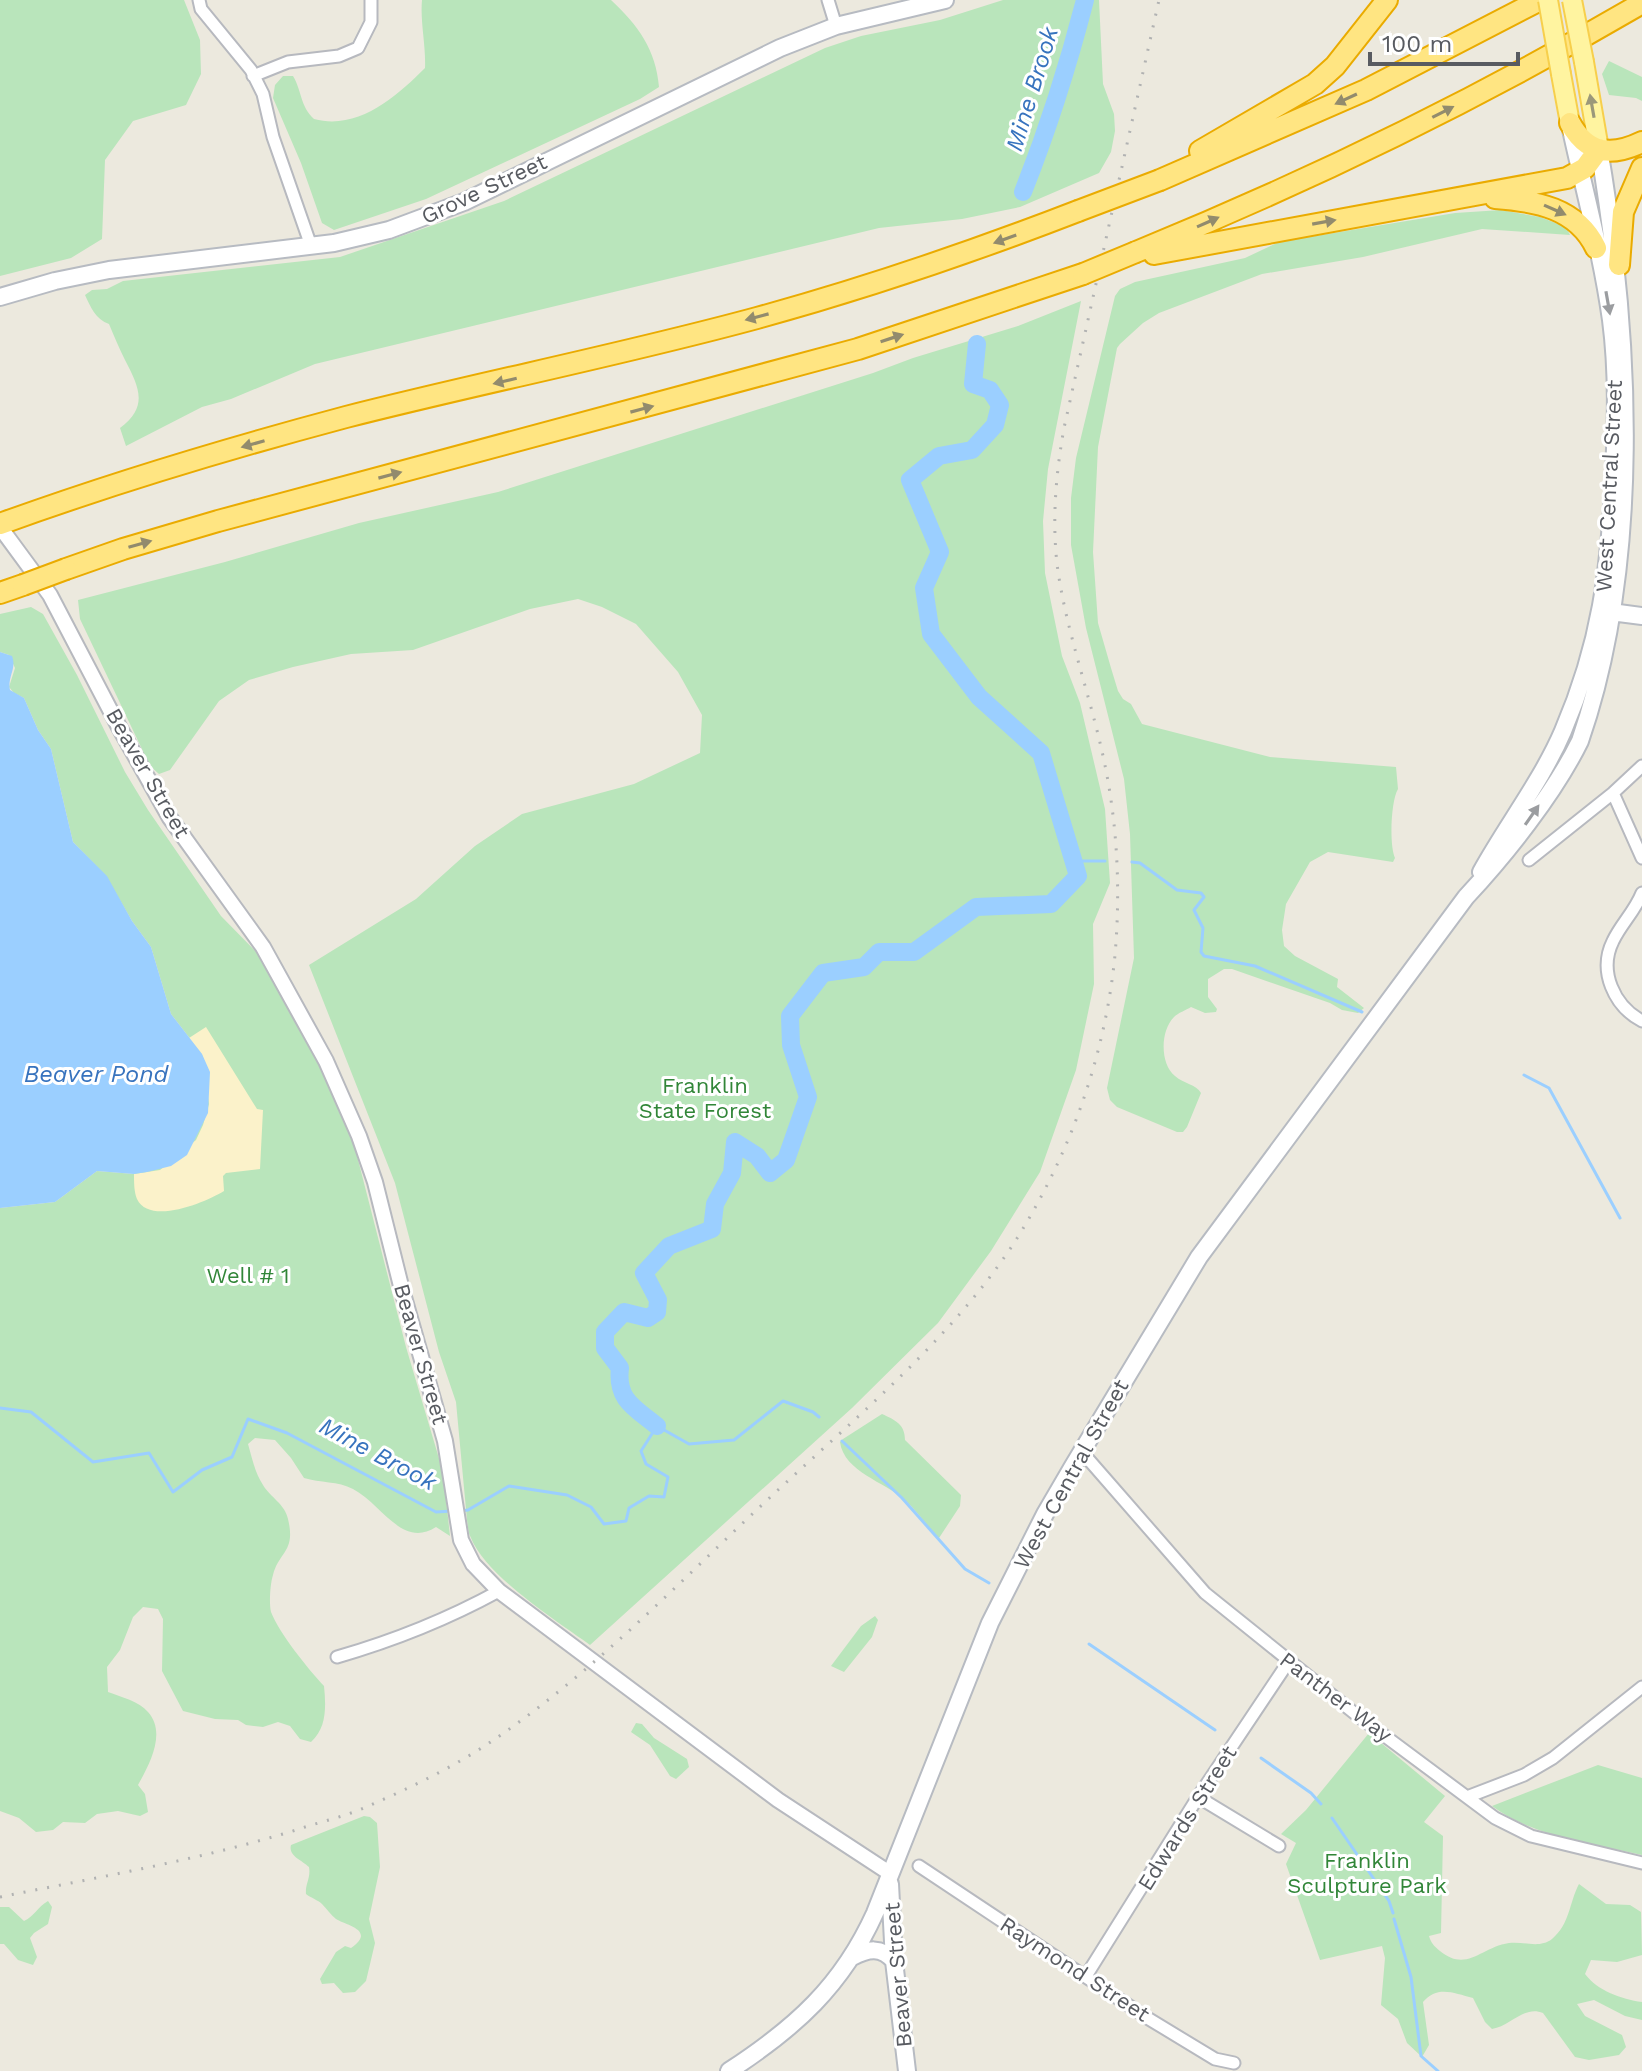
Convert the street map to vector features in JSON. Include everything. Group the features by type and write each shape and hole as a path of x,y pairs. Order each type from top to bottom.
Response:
{"highway":[{"path":"1159,178 1305,91 1335,66 1387,0"},
{"path":"0,525 206,457 348,417 520,378 760,317 904,274 1101,203 1366,90 1540,0"},
{"path":"0,593 123,549 218,521 858,349 1137,255 1375,146 1538,63 1642,3"},
{"path":"1570,123 1583,142 1599,149 1613,152 1642,142"},
{"path":"1137,255 1567,178 1590,163 1599,149"},
{"path":"1619,265 1623,212 1642,168"},
{"path":"1451,199 1524,200 1552,208 1582,226 1596,248"}],"main road":[{"name":"Grove Street","path":"0,297 109,270 362,238 464,202 780,48 836,26 945,0"},
{"name":"West Central Street","path":"1466,897 1562,734 1583,682 1608,572 1617,393 1610,317 1548,0"},
{"name":"West Central Street","path":"729,2071 800,2019 828,1990 852,1957 868,1929 891,1874 990,1623 1045,1514 1199,1257 1466,897 1500,860 1579,743 1608,665 1622,613 1630,550 1632,459 1628,342 1619,265 1572,0"},
{"path":"1601,611 1642,616"},
{"name":"Beaver Street","path":"891,1874 894,1961 907,2071"},
{"path":"852,1957 875,1950 886,1953 894,1961"}],"street":[{"path":"199,0 201,9 253,76 263,94 273,137 311,246"},
{"path":"253,76 288,62 328,58 358,48 371,22 371,0"},
{"path":"828,0 836,26"},
{"name":"Beaver Street","path":"0,525 50,595 170,818 263,947 326,1061 359,1136 375,1182 445,1441 466,1553 499,1591 778,1800 891,1874"},
{"path":"1529,860 1642,766"},
{"path":"1613,793 1642,858"},
{"path":"1642,893 1611,946 1607,964 1608,981 1614,993 1628,1012 1642,1021"},
{"name":"Panther Way","path":"1082,1452 1195,1583 1289,1661 1495,1818 1525,1834 1642,1863"},
{"path":"337,1657 454,1616 499,1591"},
{"name":"Edwards Street","path":"1086,1976 1198,1797 1289,1661"},
{"path":"1467,1797 1524,1775 1553,1758 1642,1687"},
{"path":"1198,1797 1279,1846"},
{"name":"Raymond Street","path":"919,1866 1215,2059 1234,2063"}],"green space":[{"path":"0,0 184,0 200,40 201,74 186,105 133,121 105,160 102,239 71,258 0,276"},
{"path":"422,0 611,0 644,39 654,61 659,87 640,99 426,199 334,230 322,223 273,98 275,85 283,76 293,76 306,109 314,119 346,120 376,108 425,68"},
{"path":"1003,0 1099,0 1103,84 1114,114 1115,131 1111,152 1099,173 1020,207 962,219 879,228 315,364 231,399 202,407 126,446 120,428 135,412 139,396 109,324 97,316 85,295 92,290 107,289 123,281 340,257 504,201 825,48 861,36 940,20"},
{"path":"1609,61 1642,77 1642,101 1609,95 1602,74"},
{"path":"1501,210 1540,217 1566,227 1570,235 1482,229 1363,257 1262,274 1159,313 1143,323 1117,348 1098,447 1093,552 1098,623 1123,699 1131,704 1142,724 1270,757 1396,767 1398,789 1392,823 1393,862 1328,852 1310,862 1286,904 1282,930 1284,946 1295,956 1338,979 1337,987 1364,1008 1358,1013 1342,1010 1232,969 1224,969 1208,979 1208,997 1216,1012 1205,1013 1191,1007 1174,1017 1164,1039 1164,1056 1170,1071 1201,1093 1187,1127 1183,1132 1177,1132 1117,1107 1110,1100 1107,1088 1134,958 1130,834 1124,779 1086,628 1071,545 1071,498 1076,458 1115,296 1120,289 1135,282 1245,258 1279,242 1455,213"},
{"name":"Franklin State Forest","path":"1081,301 1048,469 1043,521 1045,573 1062,656 1080,703 1105,809 1110,883 1093,924 1094,984 1076,1070 1040,1172 991,1251 938,1323 852,1408 590,1645 507,1582 479,1553 470,1536 456,1402 439,1352 395,1183 309,965 416,899 475,846 522,814 634,784 700,753 702,715 678,672 636,624 578,599 530,609 413,650 351,654 249,680 219,701 170,770 159,774 150,766 80,619 78,600 359,523 498,492 1018,326"},
{"name":"Well # 1","path":"31,607 43,614 148,810 221,916 263,959 334,1093 354,1144 406,1347 443,1472 450,1536 436,1527 424,1532 402,1529 353,1489 304,1478 275,1440 255,1438 248,1444 256,1470 266,1489 284,1509 290,1530 288,1545 272,1579 271,1612 287,1640 324,1686 325,1709 320,1730 311,1742 300,1739 290,1726 278,1722 263,1727 183,1711 162,1671 163,1619 158,1609 143,1607 133,1617 120,1650 107,1667 108,1692 140,1705 148,1712 156,1729 154,1749 138,1785 145,1794 148,1812 140,1816 118,1811 97,1814 85,1823 63,1822 53,1830 36,1832 19,1818 0,1811 0,1208 55,1202 97,1171 134,1174 202,1054 171,1014 151,947 106,876 73,842 51,749 38,730 24,698 9,687 15,668 9,655 0,652 0,614"},
{"path":"882,1414 898,1423 905,1440 961,1495 960,1506 939,1538 905,1500 866,1476 843,1452 840,1442 843,1439"},
{"path":"875,1616 878,1620 872,1637 844,1672 831,1666 861,1626"},
{"path":"636,1723 642,1724 654,1738 687,1759 689,1767 676,1779 670,1776 650,1745 631,1732"},
{"name":"Franklin Sculpture Park","path":"1369,1733 1445,1796 1424,1822 1443,1836 1441,1933 1429,1936 1440,1951 1458,1960 1474,1957 1499,1945 1547,1942 1558,1933 1566,1920 1579,1884 1606,1904 1630,1905 1641,1912 1642,1955 1617,1962 1591,1960 1585,1974 1610,1993 1642,2002 1642,2020 1625,2016 1594,2000 1577,2004 1585,2016 1622,2035 1626,2047 1619,2055 1589,2060 1575,2057 1543,2013 1536,2011 1492,2029 1473,1998 1440,1992 1423,2002 1429,2045 1422,2057 1407,2043 1398,2019 1381,2005 1385,1958 1382,1946 1320,1960 1286,1864 1296,1843 1281,1834 1306,1810"},
{"path":"1598,1765 1642,1778 1642,1855 1545,1832 1508,1817 1492,1806"},
{"path":"364,1816 377,1823 380,1867 369,1919 375,1943 366,1981 355,1992 343,1993 334,1983 322,1984 320,1979 336,1952 345,1946 351,1948 361,1937 360,1932 336,1919 306,1894 309,1867 294,1855 291,1845"},
{"path":"48,1901 52,1907 48,1924 30,1938 37,1957 33,1965 18,1960 4,1944 0,1944 0,1907 9,1907 24,1921"}],"sand":[{"path":"206,1027 257,1109 263,1110 260,1169 226,1173 223,1176 224,1191 205,1201 179,1209 154,1211 144,1207 137,1199 134,1174 160,1170 196,1140 209,1104 202,1054 189,1038"}],"water":[{"name":"Beaver Pond","path":"0,652 12,656 10,690 24,698 38,730 51,749 73,842 107,876 132,921 151,947 171,1014 202,1054 210,1072 208,1113 187,1155 171,1166 134,1174 97,1171 55,1202 0,1208"}],"waterway":[{"name":"Mine Brook","path":"1023,192 1057,97 1085,0"},
{"name":"Mine Brook","path":"657,1426 624,1396 620,1368 605,1348 605,1332 624,1312 648,1318 657,1312 658,1300 644,1273 669,1246 712,1229 715,1204 732,1173 735,1142 757,1156 770,1173 786,1160 808,1097 791,1045 790,1016 823,973 864,967 879,952 914,952 976,907 1051,904 1078,876 1041,753 979,697 931,634 924,588 940,552 910,480 939,456 972,450 995,425 1000,405 990,390 973,384 977,344"},
{"path":"1073,861 1105,861"},
{"path":"1132,862 1140,863 1177,890 1201,893 1204,897 1194,910 1203,928 1201,952 1204,956 1255,966 1362,1012"},
{"path":"1524,1075 1549,1088 1620,1218"},
{"name":"Mine Brook","path":"460,1511 468,1510 509,1486 567,1495 591,1507 604,1524 626,1521 629,1508 649,1496 664,1497 668,1477 646,1464 641,1451 657,1426 689,1444 734,1440 783,1401 819,1417"},
{"name":"Mine Brook","path":"0,1408 31,1412 93,1462 149,1453 173,1492 202,1470 232,1457 248,1419 287,1433 436,1512 452,1511"},
{"path":"842,1441 902,1498 965,1569 989,1583"},
{"path":"1089,1644 1215,1730"},
{"path":"1261,1758 1311,1793 1321,1804"},
{"path":"1332,1818 1389,1901 1393,1913"},
{"path":"1394,1919 1411,1977 1421,2056 1438,2071"}],"railway":[{"path":"0,1897 186,1859 340,1817 416,1784 480,1749 533,1711 606,1651 874,1402 964,1309 1016,1240 1053,1174 1082,1104 1103,1030 1115,955 1118,903 1111,798 1061,587 1055,530 1056,496 1064,428 1159,0"}]}
